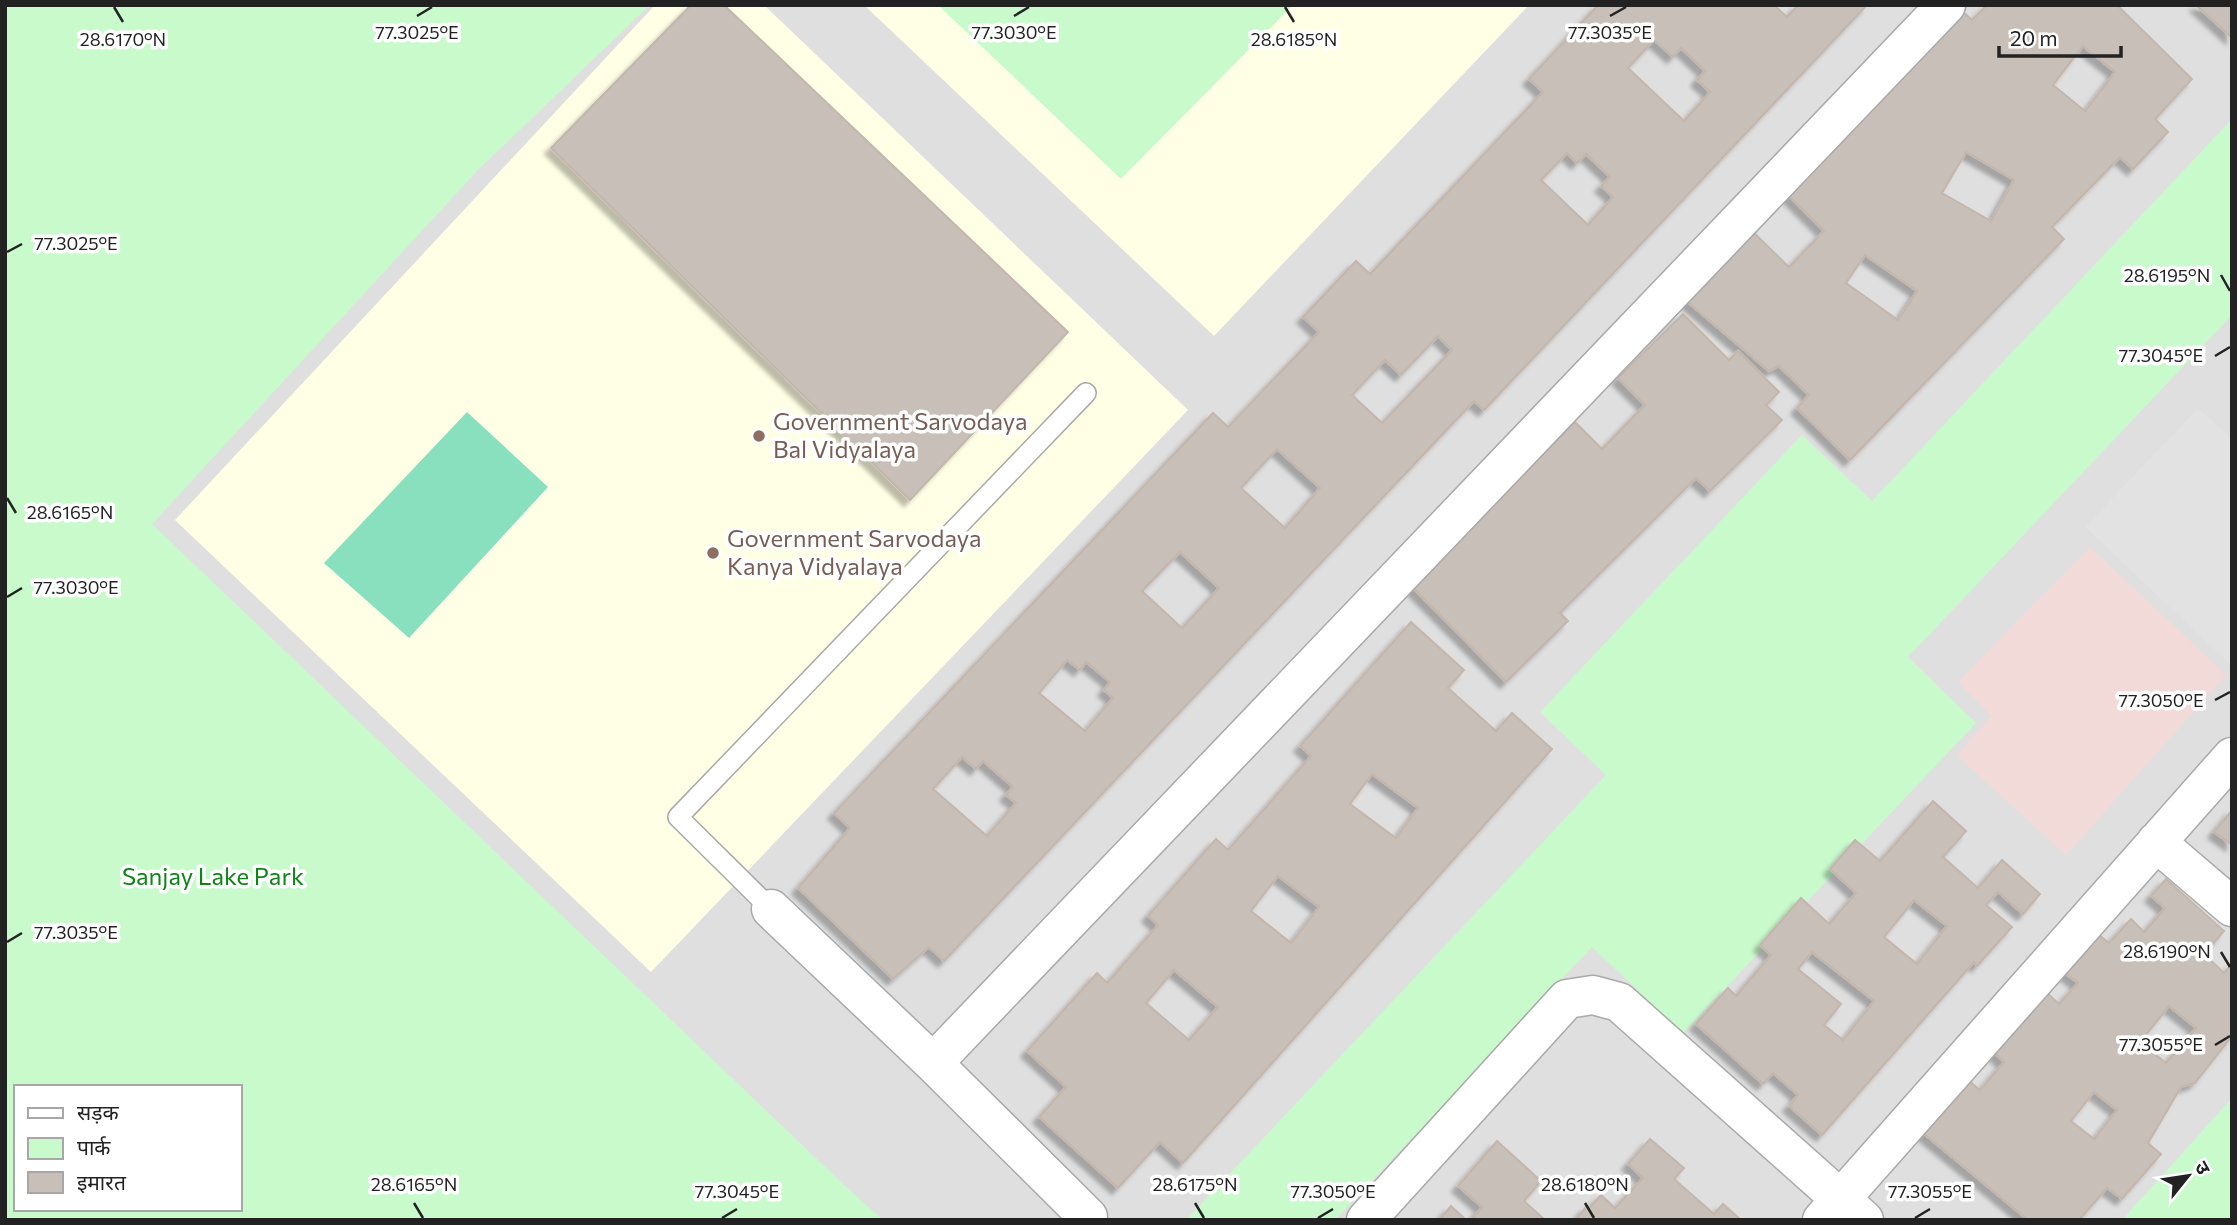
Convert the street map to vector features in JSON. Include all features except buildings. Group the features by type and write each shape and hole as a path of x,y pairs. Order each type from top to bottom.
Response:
{"street":[{"path":"933,1063 1945,5"},
{"path":"1366,1220 1567,999 1593,995 1619,1002 1842,1213 2232,757"},
{"path":"2157,842 2232,907"},
{"path":"771,909 933,1063 1088,1217"}],"lane":[{"path":"771,909 678,817 1086,393"}],"shaded area":[{"path":"5,5 2232,5 2232,1220 187,1220 242,1211 242,1085 240,1085"},
{"path":"655,5 764,5 1188,410 651,972 175,520"},
{"path":"864,5 1529,5 1214,336"},
{"path":"2198,408 2232,439 2232,666 2085,527"},
{"path":"2090,547 2226,675 2066,855 1957,755 1992,716 1958,682"}],"green space":[{"name":"Sanjay Lake Park","path":"5,5 650,5 477,171 152,524 883,1220 5,1220"},
{"path":"938,5 1293,5 1121,179"},
{"path":"2232,119 2232,315 1908,657 1976,723 1683,1033 1592,947 1335,1220 1186,1220 1606,775 1540,712 1802,435 1872,501"},
{"path":"467,412 548,487 409,638 324,563"},
{"path":"2232,1098 2232,1220 2122,1220"}],"place":[{"name":"Government Sarvodaya Bal Vidyalaya","path":"759,436"},
{"name":"Government Sarvodaya Kanya Vidyalaya","path":"713,553"}]}
